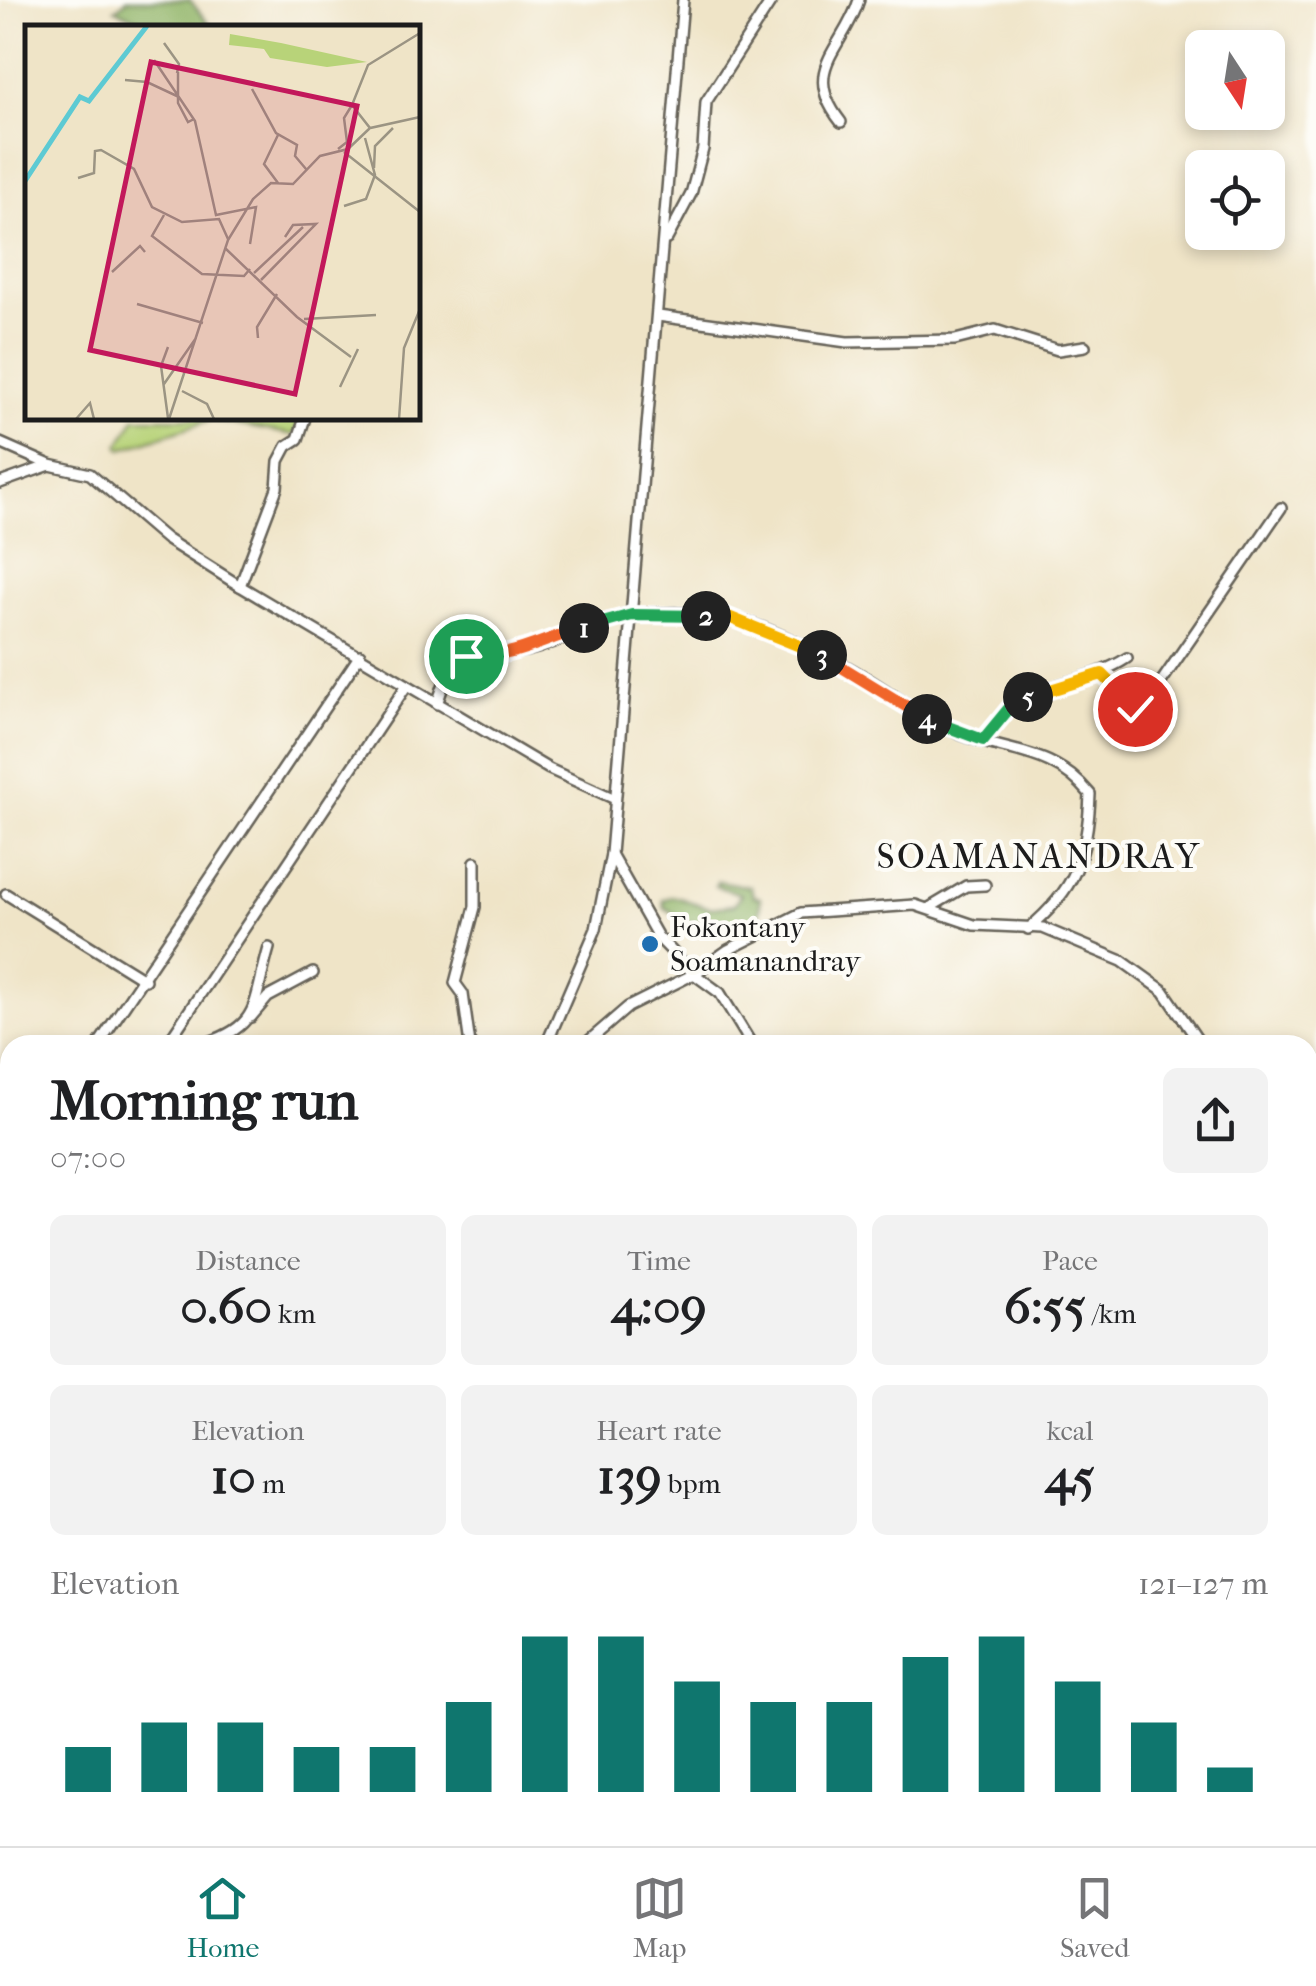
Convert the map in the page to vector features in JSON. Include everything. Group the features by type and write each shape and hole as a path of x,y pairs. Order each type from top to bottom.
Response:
{"street":[{"path":"550,1035 596,929 611,854 683,0"},
{"path":"664,245 691,194 703,149 706,102 772,0"},
{"path":"841,122 824,96 824,67 858,0"},
{"path":"658,316 847,342 955,340 995,330 1058,350 1085,346"},
{"path":"240,586 277,488 278,461 287,446 298,439 304,420"},
{"path":"0,442 50,465 90,474 166,539 240,586 548,769 616,798"},
{"path":"0,484 50,465"},
{"path":"1102,674 1120,692 1124,706 1146,704 1281,508"},
{"path":"437,704 452,663 466,656 489,658 536,648 570,632 632,615 726,616 840,662 911,711 970,738 1042,756 1090,794 1084,848 1061,902 1028,930"},
{"path":"105,1035 360,654"},
{"path":"983,740 1011,706 1036,693 1102,674 1127,658"},
{"path":"173,1035 407,685"},
{"path":"611,854 658,937 694,974 720,993 746,1035"},
{"path":"469,1035 463,994 455,982 475,908 475,862"},
{"path":"929,908 966,886 985,885"},
{"path":"6,894 145,980"},
{"path":"596,1035 628,1007 801,912 929,908 974,925 1044,928 1122,960 1164,992 1194,1035"},
{"path":"247,1022 269,948"},
{"path":"232,1035 268,998 313,973"}],"green space":[{"path":"127,0 190,0 209,25 150,25 115,9"},
{"path":"134,420 210,420 122,449 119,446"},
{"path":"210,420 300,420 295,435"},
{"path":"718,881 751,887 753,896 760,898 760,912 744,938 733,931 731,922 687,922 664,907 663,900 673,896 710,908 734,905 741,894 715,886"}],"place":[{"name":"Fokontany Soamanandray","path":"650,944"}],"district":[{"name":"SOAMANANDRAY","path":"1039,856"}],"route":[{"path":"466,656 489,658 536,648 570,632 632,615 726,616 840,662 911,711 970,738 983,740 1011,706 1036,693 1102,674 1120,692 1124,706 1135,709"}]}
